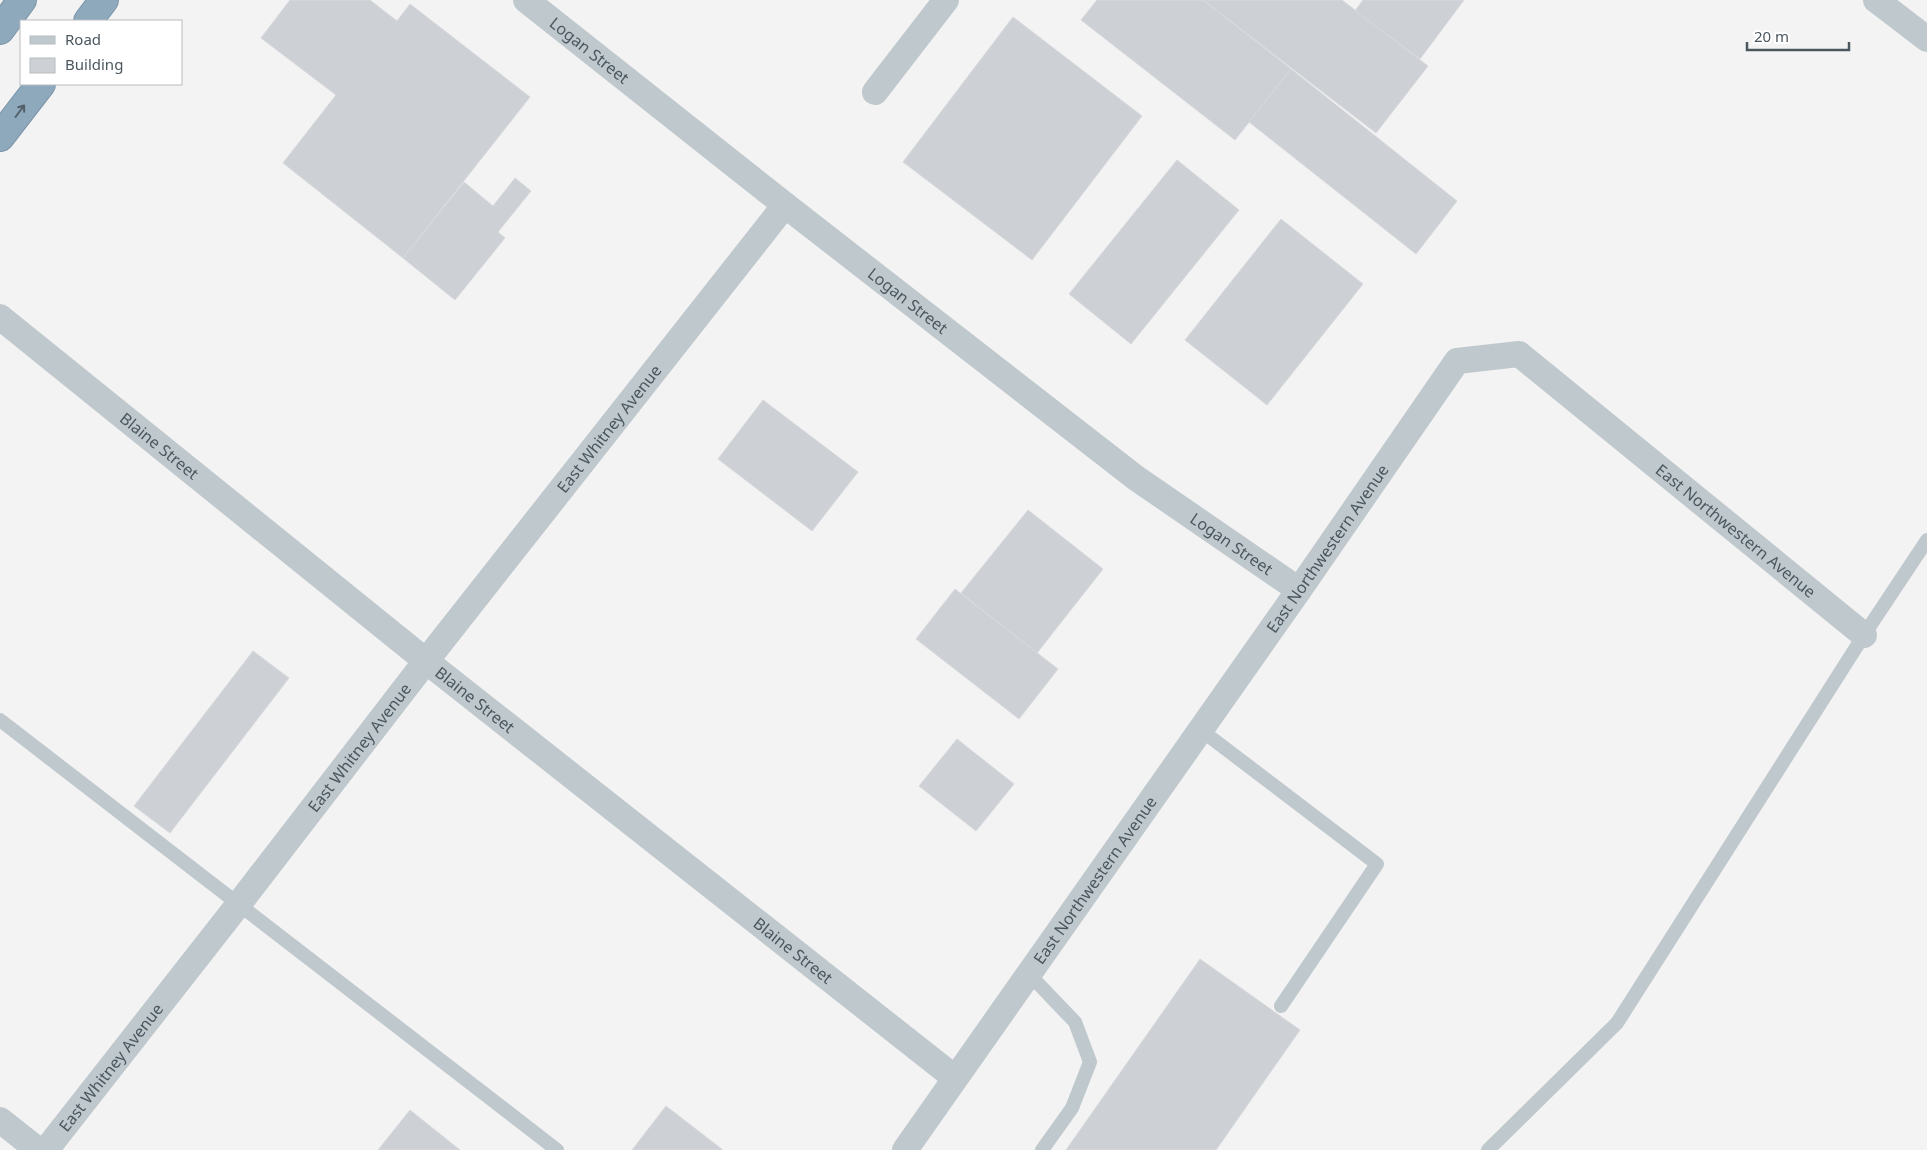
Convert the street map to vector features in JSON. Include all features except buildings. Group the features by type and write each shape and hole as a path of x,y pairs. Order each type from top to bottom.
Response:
{"highway":[{"path":"0,30 22,0"},
{"path":"89,20 104,0"},
{"path":"0,137 40,85"}],"street":[{"name":"Logan Street","path":"526,0 785,205 1136,478 1299,590"},
{"path":"875,92 946,0"},
{"path":"1876,0 1927,39"},
{"name":"East Whitney Avenue","path":"46,1150 426,661 785,205"},
{"name":"Blaine Street","path":"0,317 426,661 955,1078"},
{"name":"East Northwestern Avenue","path":"905,1150 1457,362 1519,354 1864,635"},
{"path":"0,1120 38,1150"}],"lane":[{"path":"1488,1150 1617,1023 1864,635 1927,540"},
{"path":"0,720 557,1150"},
{"path":"1201,730 1377,864 1281,1006"},
{"path":"1029,974 1075,1022 1090,1062 1072,1108 1042,1150"}]}
